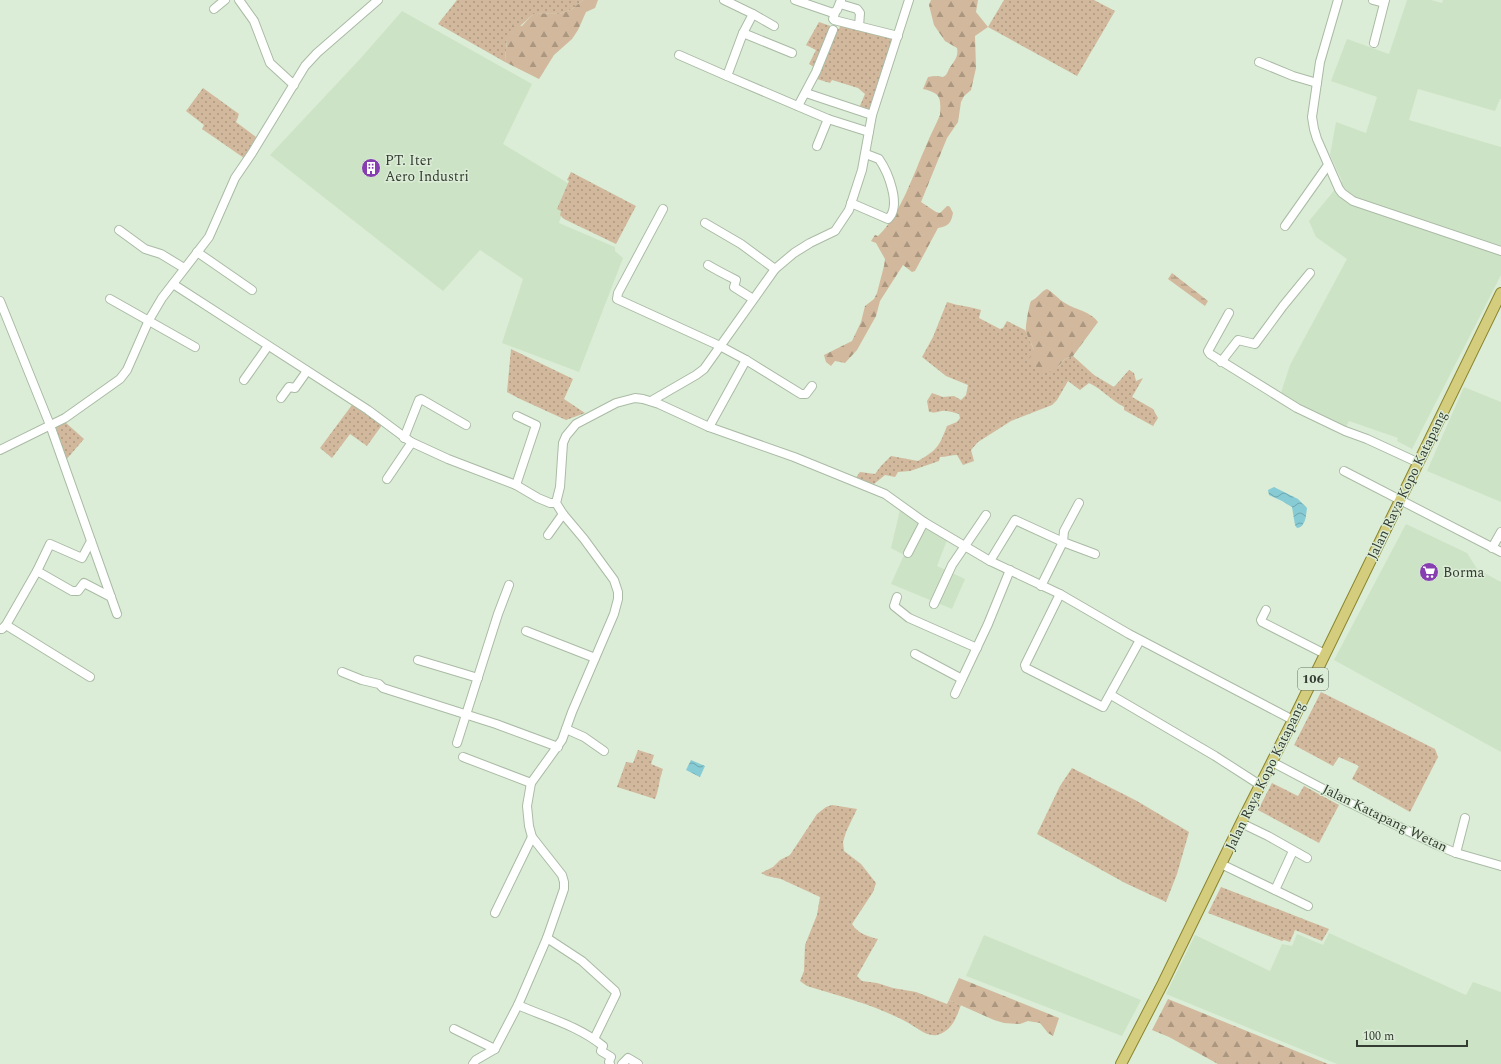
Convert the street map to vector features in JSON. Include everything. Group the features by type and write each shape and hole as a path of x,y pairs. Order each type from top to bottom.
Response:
{"main road":[{"name":"Jalan Raya Kopo Katapang","path":"1121,1064 1163,983 1326,654 1501,293"}],"street":[{"path":"214,10 225,0"},
{"path":"239,0 254,21 270,63 294,85"},
{"path":"0,450 77,411 120,379 127,370 149,320 162,298 209,237 235,178 305,66 378,0"},
{"path":"724,0 774,26"},
{"path":"795,0 835,13"},
{"path":"651,401 704,369 775,269 794,253 810,243 835,231 849,210 866,154 872,115 910,0"},
{"path":"1338,0 1320,62 1313,123 1317,139 1342,194 1353,201 1501,250"},
{"path":"1372,0 1385,2 1374,43"},
{"path":"859,26 860,13 857,9 840,2 835,13 834,20 898,36"},
{"path":"727,76 743,34 753,14"},
{"path":"798,106 816,72 833,30"},
{"path":"743,34 792,53"},
{"path":"679,55 828,119 869,132"},
{"path":"1259,62 1293,76 1317,83"},
{"path":"806,93 872,115"},
{"path":"817,146 828,119"},
{"path":"851,203 888,219 893,212 893,190 879,159 866,154"},
{"path":"1285,226 1328,165"},
{"path":"663,209 618,293 617,299 720,346 802,394 806,394 812,386"},
{"path":"705,223 741,244 775,269"},
{"path":"119,230 145,249 161,254 184,268"},
{"path":"197,252 252,290"},
{"path":"708,265 722,274 736,280 734,287 753,299"},
{"path":"1222,362 1238,340 1255,344 1278,312 1310,274"},
{"path":"173,284 368,410 407,440 448,459 516,484 538,498 550,503 556,503"},
{"path":"110,299 195,347"},
{"path":"0,301 50,425 117,614"},
{"path":"1229,313 1208,350 1210,354 1297,408 1419,463"},
{"path":"244,380 268,346"},
{"path":"709,427 746,360"},
{"path":"281,398 289,388 295,388 307,371"},
{"path":"473,1064 476,1060 496,1049 518,1005 547,938 565,885 562,875 532,837 527,816 531,783 540,768 558,747 616,607 618,598 616,585 584,539 562,514 556,503 560,489 563,443 570,430 576,424 623,401 635,398 651,401 709,427 794,457 885,494 924,522 990,561 1060,594 1140,640 1293,720"},
{"path":"387,479 410,445 407,440 419,400 421,399 466,424"},
{"path":"516,484 536,425 517,416"},
{"path":"1344,471 1401,499 1501,552"},
{"path":"1042,586 1063,542 1064,531 1079,502"},
{"path":"548,535 562,514"},
{"path":"934,604 952,565 986,515"},
{"path":"990,561 1015,520 1063,542 1095,554"},
{"path":"908,553 924,522"},
{"path":"1492,548 1501,532"},
{"path":"90,677 3,627 37,571 50,544 82,558 91,541"},
{"path":"954,694 977,648 1010,570"},
{"path":"37,571 72,591 78,590 84,583 111,597"},
{"path":"457,743 499,608 509,584"},
{"path":"1060,594 1025,667 1104,707 1140,640"},
{"path":"897,597 894,606 905,616 977,648"},
{"path":"1266,610 1261,620 1262,622 1326,654"},
{"path":"526,631 595,658"},
{"path":"915,654 962,679"},
{"path":"418,660 478,678"},
{"path":"342,672 362,680 379,684 385,688 496,724 558,747"},
{"path":"1111,695 1216,756 1260,785"},
{"path":"566,729 584,737 604,751"},
{"path":"463,757 531,783"},
{"name":"Jalan Katapang Wetan","path":"1272,762 1420,837 1456,853 1501,866"},
{"path":"1456,853 1465,818"},
{"path":"1241,823 1268,836 1306,858"},
{"path":"495,913 532,837"},
{"path":"1275,890 1293,851"},
{"path":"1221,864 1308,906"},
{"path":"547,938 582,961 615,991 616,994 594,1039"},
{"path":"518,1005 547,1016 594,1039 603,1046 601,1051 611,1057 609,1062 610,1064"},
{"path":"454,1029 496,1049"},
{"path":"622,1064 628,1058 638,1064"}],"shaded area":[{"path":"1407,0 1431,0 1442,3 1443,0 1501,0 1501,99 1495,111 1418,89 1409,120 1501,147 1501,275 1412,449 1397,441 1398,438 1349,421 1346,427 1280,396 1290,365 1347,259 1316,237 1309,221 1342,181 1330,155 1336,122 1366,133 1377,97 1331,81 1347,39 1389,54"},
{"path":"402,11 532,84 503,144 571,185 559,223 615,247 615,251 623,258 579,372 502,343 523,279 480,250 443,291 270,155 360,59"},
{"path":"1464,387 1501,402 1501,502 1427,471"},
{"path":"900,510 947,540 937,566 965,579 952,609 891,584 904,555 891,548"},
{"path":"1406,524 1467,553 1477,569 1501,582 1501,752 1334,660"},
{"path":"1329,933 1466,995 1473,982 1501,992 1501,1064 1337,1064 1166,994 1195,935 1270,971 1282,944 1292,946 1297,934 1323,945"},
{"path":"984,935 1141,1000 1122,1036 966,976"}],"green space":[{"path":"457,0 583,0 572,9 560,14 536,13 530,17 507,38 505,62 438,24"},
{"path":"583,0 598,0 595,8 586,12 572,39 554,55 539,79 505,62 507,38 513,24 522,26 536,13 560,14 572,9"},
{"path":"931,0 978,0 976,12 988,27 975,36 976,68 971,90 964,96 961,102 958,122 947,138 921,202 940,213 947,206 950,207 953,213 950,222 947,225 938,228 915,271 912,272 903,265 880,301 876,316 857,350 845,363 835,361 831,366 826,362 824,355 852,341 861,322 865,306 874,299 877,293 885,259 876,243 871,241 875,235 878,236 886,227 900,206 940,115 939,97 933,92 923,89 928,77 943,77 947,74 957,55 957,48 945,41 934,25 929,5"},
{"path":"1004,0 1094,0 1115,11 1077,76 988,27"},
{"path":"843,20 896,35 870,113 859,108 865,94 858,88 832,80 830,83 814,78 819,70 809,64 816,50 806,45 819,22 839,29"},
{"path":"203,88 239,114 236,122 256,137 244,158 202,129 204,125 186,111"},
{"path":"571,172 636,206 616,244 564,219 560,215 561,211 557,209 569,181 567,180"},
{"path":"1172,273 1208,301 1205,306 1168,279"},
{"path":"1047,289 1069,305 1091,315 1098,322 1073,356 1065,359 1053,372 1042,371 1028,361 1034,350 1026,332 1030,303"},
{"path":"947,302 981,310 979,318 1000,329 1003,328 1007,321 1025,330 1034,350 1058,367 1065,359 1073,356 1094,375 1114,387 1129,370 1134,373 1136,381 1143,378 1132,397 1153,409 1158,418 1153,426 1124,410 1124,407 1094,385 1089,383 1080,390 1068,381 1057,400 1052,405 1011,421 978,442 971,450 974,461 963,465 957,455 940,457 939,461 910,471 898,472 895,477 885,475 874,484 855,479 860,472 875,474 891,456 918,461 937,447 947,426 957,422 960,418 959,414 949,411 929,412 927,401 932,393 943,397 954,396 961,400 966,395 968,385 946,376 922,357 933,337"},
{"path":"511,349 573,379 564,399 585,413 566,420 507,392"},
{"path":"352,405 382,425 367,446 350,434 332,458 320,448"},
{"path":"65,422 84,439 65,461 54,428"},
{"path":"1321,692 1435,749 1438,757 1410,812 1352,779 1359,766 1339,757 1333,766 1294,745"},
{"path":"638,750 654,755 651,764 663,769 655,799 617,787 626,762 633,763"},
{"path":"1072,768 1137,801 1189,832 1177,874 1166,902 1125,883 1037,834 1060,786"},
{"path":"1272,783 1298,796 1304,786 1339,805 1319,843 1258,810"},
{"path":"832,805 857,809 846,832 843,842 844,851 861,864 876,883 873,892 852,924 860,932 878,939 857,976 862,981 916,992 947,1004 949,1000 961,1005 953,1023 942,1033 937,1035 929,1034 881,1010 807,986 800,981 804,971 805,945 817,915 820,897 781,879 761,873 773,867 780,860 790,855 817,814 826,807"},
{"path":"1221,887 1329,929 1322,941 1295,930 1290,942 1284,940 1282,941 1208,913"},
{"path":"959,978 1059,1018 1053,1036 1048,1033 1040,1023 1028,1021 1020,1024 1004,1023 949,1000"},
{"path":"1168,999 1328,1064 1218,1064 1169,1037 1152,1030"}],"water":[{"path":"1274,487 1298,499 1307,508 1304,523 1300,527 1297,528 1295,525 1292,507 1269,495 1268,490"},
{"path":"691,760 705,766 700,777 686,770"}],"place":[{"name":"PT. Iter Aero Industri","path":"371,168"},
{"name":"Borma","path":"1429,572"}]}
